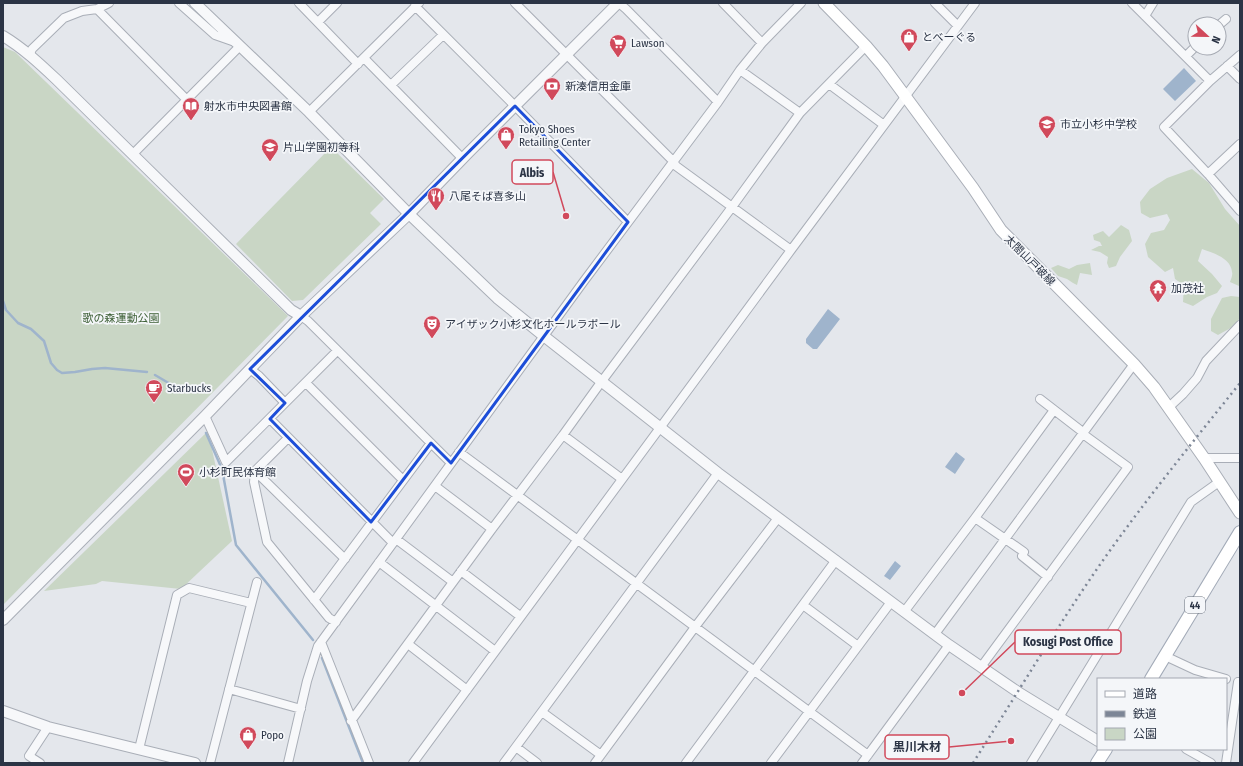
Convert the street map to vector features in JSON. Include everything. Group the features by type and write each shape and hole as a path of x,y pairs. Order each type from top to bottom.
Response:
{"main road":[{"name":"太閤山戸破線","path":"824,3 866,46 883,66 973,188 1001,230 1134,364 1154,387 1204,458 1240,513"},
{"name":"44","path":"1152,678 1240,532"},
{"path":"1097,763 1105,750"}],"street":[{"path":"30,54 32,49 64,18 82,11 96,9 109,3"},
{"path":"179,3 215,35 238,44"},
{"path":"195,3 309,112 409,214 497,298 718,473 890,602 949,645 1018,692 1097,740"},
{"path":"299,3 361,61 391,85 463,159"},
{"path":"318,22 337,3"},
{"path":"515,3 673,161 676,166 791,250"},
{"path":"3,620 205,416 301,316 409,214 619,3 718,102"},
{"path":"723,3 762,42"},
{"path":"288,763 318,646 740,70 762,42 801,3"},
{"path":"935,3 958,26"},
{"path":"412,763 975,3"},
{"path":"1132,3 1210,81"},
{"path":"1145,16 1153,3"},
{"path":"309,112 417,5 443,35 515,106 628,222"},
{"path":"96,9 187,100"},
{"path":"391,85 443,35"},
{"path":"3,36 30,54 291,310 301,316 451,463"},
{"path":"133,154 235,50 238,44"},
{"path":"351,721 800,113 866,46"},
{"path":"1240,55 1210,81 1164,127 1208,174 1240,212"},
{"path":"1227,66 1240,80"},
{"path":"740,70 800,113"},
{"path":"829,84 884,125"},
{"path":"1208,174 1240,144"},
{"path":"1168,408 1197,378 1206,361 1240,325"},
{"path":"205,416 226,462 337,351"},
{"path":"935,634 1134,364"},
{"path":"250,369 286,403"},
{"path":"306,383 403,480"},
{"path":"981,667 1128,467 1083,434 1040,399"},
{"path":"904,612 1054,410"},
{"path":"270,419 371,522 394,541 453,582"},
{"path":"563,435 622,480"},
{"path":"288,438 255,471 254,482 267,542 329,618 336,622"},
{"path":"314,600 431,443"},
{"path":"459,452 868,756"},
{"path":"1204,458 1240,458"},
{"path":"255,471 345,559"},
{"path":"504,763 718,473"},
{"path":"1031,763 1191,502 1219,482"},
{"path":"435,486 492,529"},
{"path":"595,763 695,627 778,518"},
{"path":"975,518 1024,552 1022,556 1048,577"},
{"path":"686,763 836,560"},
{"path":"379,562 495,651"},
{"path":"461,571 520,616"},
{"path":"210,763 256,582"},
{"path":"139,750 177,595 189,588 251,603"},
{"path":"772,763 890,602"},
{"path":"803,605 858,646"},
{"path":"321,642 351,721 369,763"},
{"path":"408,644 467,690"},
{"path":"862,763 949,645"},
{"path":"1165,656 1195,670 1223,678"},
{"path":"1226,763 1239,682 1227,679"},
{"path":"229,689 301,709"},
{"path":"3,711 48,727 178,761 195,763"},
{"path":"542,712 600,755"},
{"path":"40,763 29,756 48,727"},
{"path":"516,747 538,763"},
{"path":"1188,750 1211,763"}],"highlighted area":[{"path":"515,106 628,222 451,463 431,443 371,522 270,419 285,403 250,369"}],"green space":[{"name":"歌の森運動公園","path":"3,47 15,52 288,316 3,605"},
{"path":"331,147 384,199 370,213 381,224 303,300 292,301 236,244"},
{"path":"1192,169 1209,183 1225,209 1240,226 1240,288 1239,286 1230,282 1232,273 1231,267 1228,263 1221,257 1202,249 1198,261 1222,286 1217,293 1207,297 1193,306 1183,302 1184,285 1175,279 1173,268 1165,272 1148,257 1145,244 1151,233 1164,230 1170,220 1167,214 1150,218 1141,213 1140,202 1150,189 1167,178"},
{"path":"1121,225 1129,230 1132,241 1120,257 1116,266 1109,268 1107,263 1108,257 1100,252 1091,250 1102,246 1100,242 1094,240 1093,235 1103,231 1109,237"},
{"path":"1090,263 1092,275 1080,273 1077,285 1058,276 1051,268 1058,265 1069,269 1077,265"},
{"path":"1231,296 1240,297 1240,312 1238,321 1232,327 1218,335 1211,331 1211,319 1222,298"},
{"name":"小杉町民体育館","path":"208,431 232,541 181,589 102,581 96,584 44,591"}],"water":[{"path":"1184,68 1196,81 1175,101 1163,89"},
{"path":"828,309 840,319 817,349 813,349 806,343 806,339"},
{"path":"956,452 965,459 955,474 945,467"},
{"path":"895,561 901,566 890,580 884,576"}],"waterway":[{"path":"3,301 6,310 18,323 31,329 44,341 51,363 62,373 105,368 147,372"},
{"path":"155,375 172,385"},
{"path":"206,433 222,469 236,545 313,640"},
{"path":"322,658 363,763"}],"railway":[{"path":"973,763 1099,566 1150,496 1240,383"}],"place":[{"name":"とべーぐる","path":"909,52"},
{"name":"Lawson","path":"618,58"},
{"name":"新湊信用金庫","path":"552,101"},
{"name":"射水市中央図書館","path":"191,121"},
{"name":"市立小杉中学校","path":"1047,139"},
{"name":"Tokyo Shoes Retailing Center","path":"506,150"},
{"name":"片山学園初等科","path":"270,162"},
{"name":"八尾そば喜多山","path":"436,211"},
{"name":"Albis","path":"566,216"},
{"name":"加茂社","path":"1158,303"},
{"name":"アイザック小杉文化ホールラポール","path":"432,339"},
{"name":"Starbucks","path":"154,403"},
{"name":"小杉町民体育館","path":"186,487"},
{"name":"Kosugi Post Office","path":"962,693"},
{"name":"黒川木材","path":"1011,741"},
{"name":"Popo","path":"248,750"}]}
